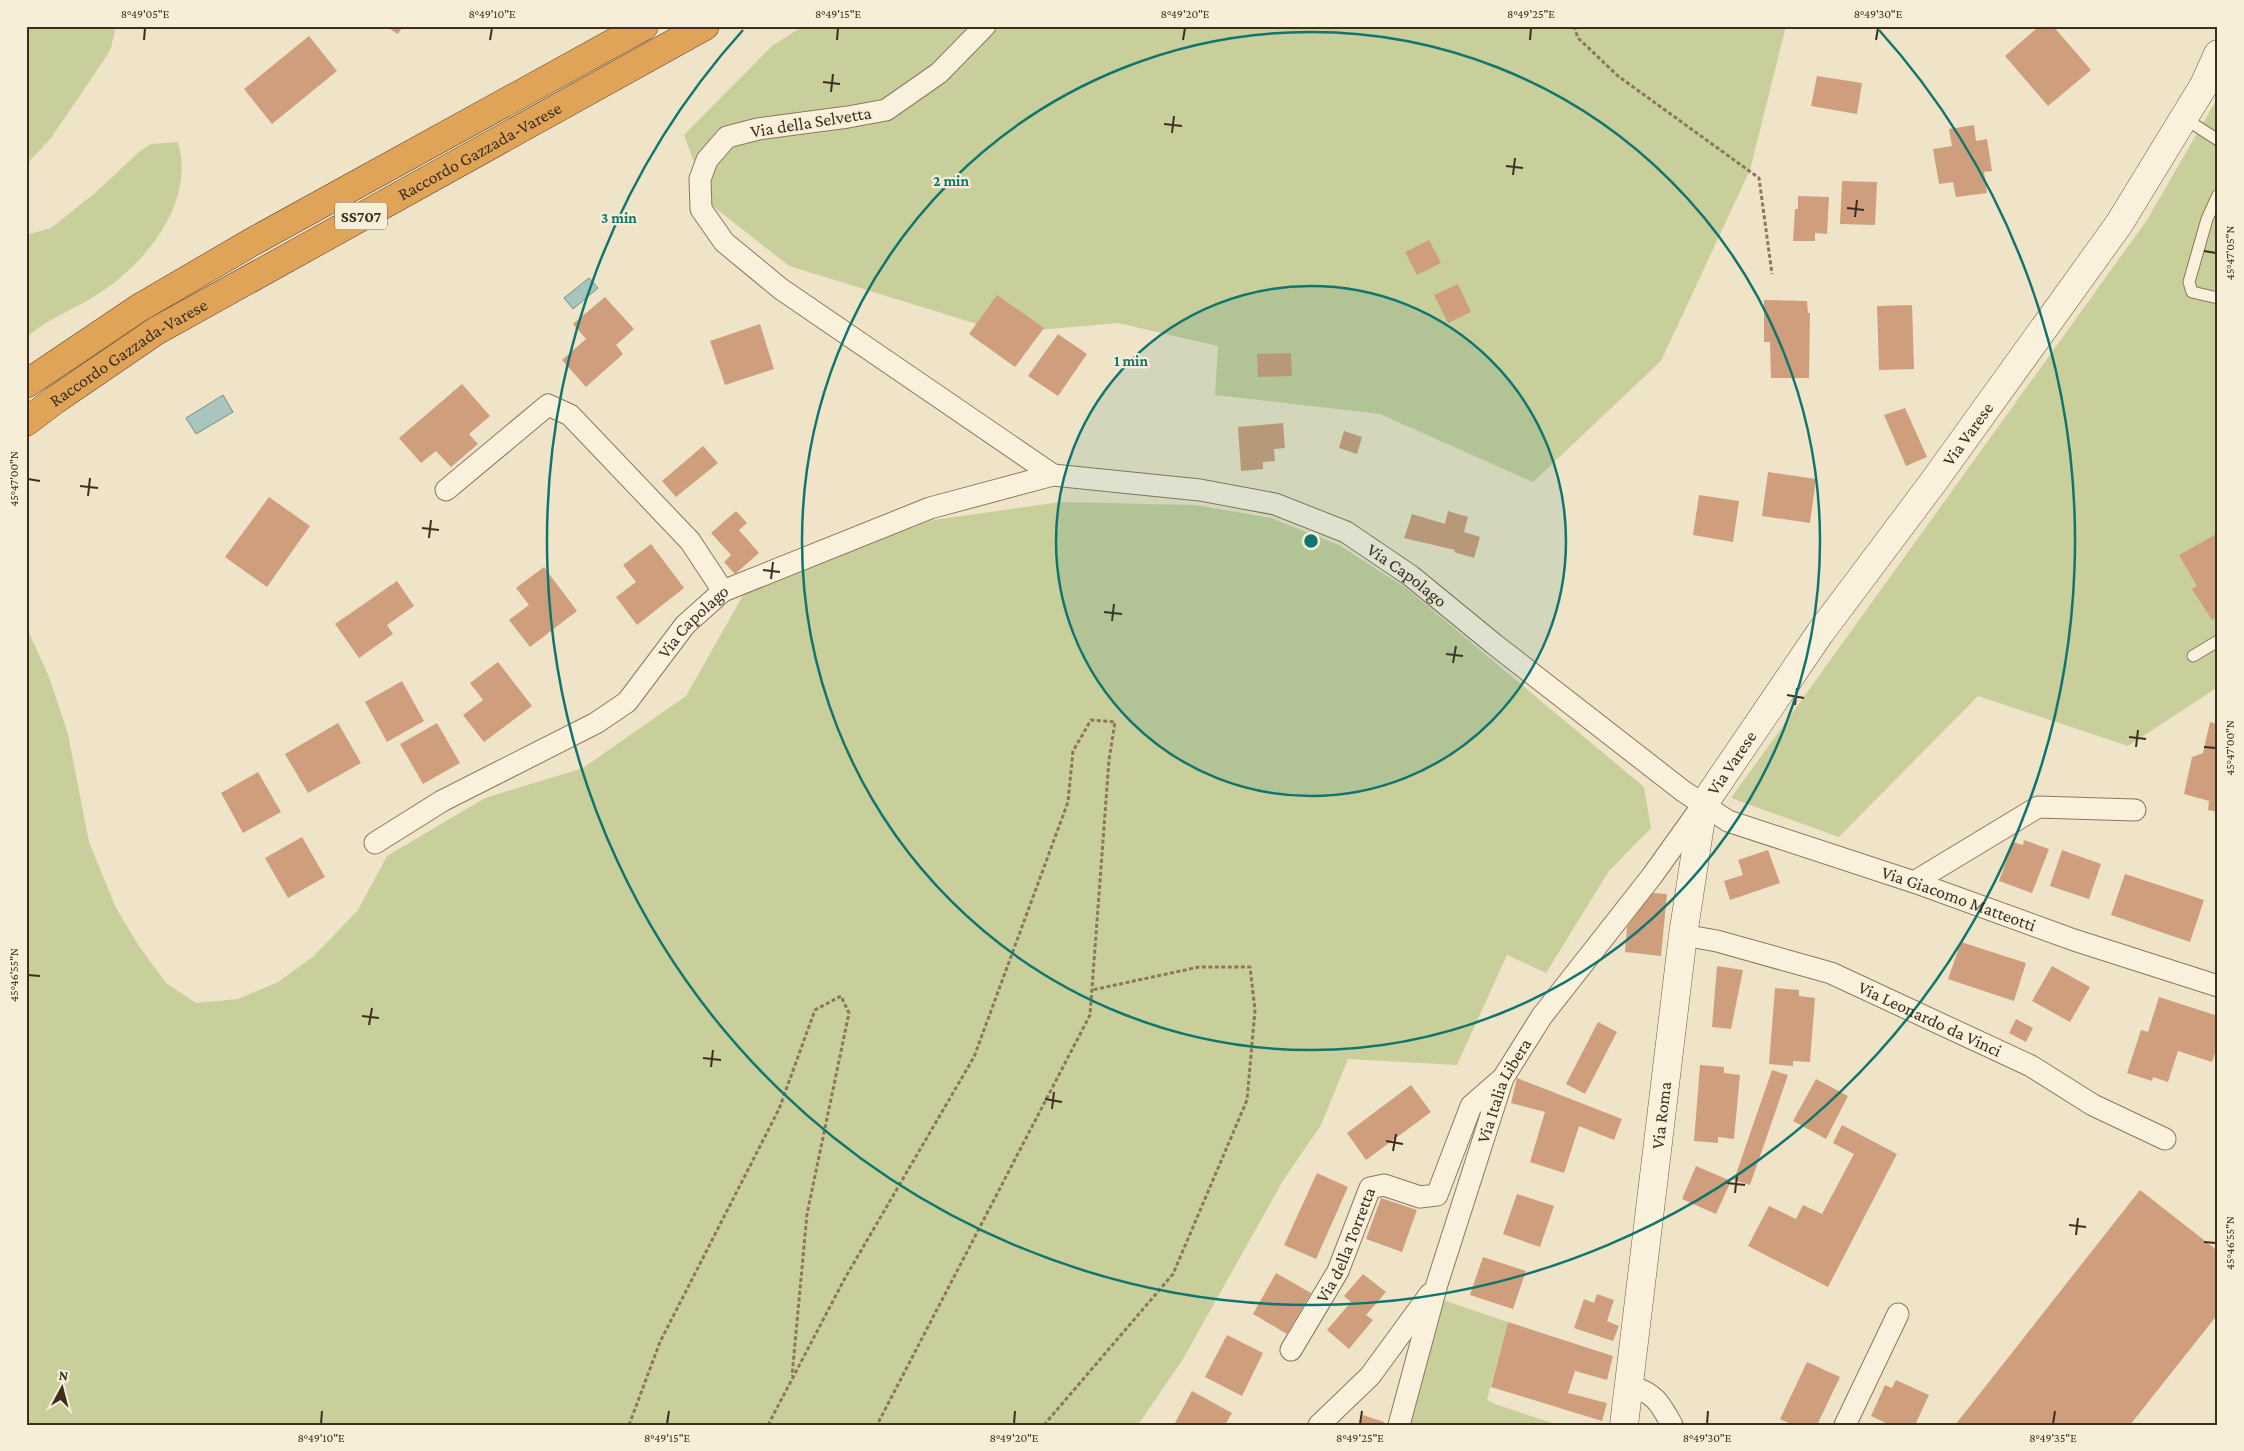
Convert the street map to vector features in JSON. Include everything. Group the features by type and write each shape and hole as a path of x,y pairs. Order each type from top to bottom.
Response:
{"highway":[{"name":"Raccordo Gazzada-Varese","path":"26,384 139,308 252,242 644,26"},
{"name":"Raccordo Gazzada-Varese","path":"26,422 156,331 705,26"}],"main road":[{"name":"Via Varese","path":"1703,805 1820,632 1934,481 2119,224 2204,85 2218,54"},
{"name":"Via Roma","path":"1624,1425 1683,935 1703,805"}],"street":[{"name":"Via della Selvetta","path":"707,160 727,137 758,129 886,110 938,73 985,26"},
{"name":"Via Capolago","path":"707,160 700,179 701,209 724,242 781,289 1053,475"},
{"path":"446,490 548,406 570,415 690,541 722,591"},
{"name":"Via Capolago","path":"375,843 442,801 596,723 627,702 685,625 722,591 930,508 1053,475 1200,490 1275,504 1346,532 1411,576 1494,644 1703,805"},
{"name":"Via Giacomo Matteotti","path":"1703,805 1728,821 1914,882 2074,940 2218,986"},
{"name":"Via Italia Libera","path":"1400,1425 1437,1284 1503,1078 1542,1016 1652,876 1703,805"},
{"path":"1914,882 2038,807 2135,810"},
{"name":"Via Leonardo da Vinci","path":"1683,935 1717,941 1831,973 2031,1066 2093,1105 2165,1139"},
{"name":"Via della Torretta","path":"1291,1350 1338,1271 1370,1188 1384,1186 1420,1197 1437,1195 1471,1106 1503,1078"},
{"path":"1319,1425 1370,1376 1437,1284"},
{"path":"1845,1425 1898,1314"},
{"path":"1630,1386 1644,1390 1659,1402 1672,1425"}],"lane":[{"path":"2184,118 2218,140"},
{"path":"2218,195 2207,219 2189,282 2192,292 2218,298"},
{"path":"2193,656 2218,640"}],"path":[{"path":"1574,26 1578,38 1618,76 1759,178 1772,274"},
{"path":"768,1425 845,1278 974,1057 1068,802 1073,751 1091,720 1115,722 1109,760 1090,1015 877,1425"},
{"path":"1044,1425 1173,1274 1247,1100 1255,1010 1250,966 1199,967 1092,990"},
{"path":"629,1425 660,1342 779,1109 815,1010 841,996 849,1013 807,1214 792,1380"}],"green space":[{"path":"26,26 116,26 111,48 104,60 51,138 26,165"},
{"path":"803,26 1786,26 1750,170 1661,361 1533,482 1380,414 1215,395 1218,346 1118,323 1006,333 789,266 709,203 684,135 772,46"},
{"path":"2218,97 2218,687 2128,746 1978,696 1839,837 1731,798 2147,220"},
{"path":"178,142 182,164 180,185 174,206 165,226 152,244 137,262 104,290 44,324 26,338 26,235 51,228 95,193 139,152 151,144"},
{"path":"1061,502 1196,505 1271,518 1339,545 1406,588 1644,787 1651,828 1609,871 1546,973 1507,955 1457,1065 1348,1059 1321,1125 1284,1179 1183,1359 1138,1425 26,1425 26,626 49,677 68,734 89,842 116,908 139,946 166,983 196,1003 238,999 278,982 314,956 358,910 387,856 485,798 583,768 686,696 746,590 933,520"},
{"path":"1440,1299 1508,1322 1487,1400 1558,1425 1409,1425"}],"water":[{"path":"589,278 598,288 573,309 564,298"},
{"path":"223,395 233,412 196,434 186,418"}],"building":[{"path":"385,26 403,26 398,34"},
{"path":"2039,26 2053,26 2091,70 2048,106 2005,56"},
{"path":"309,36 337,71 272,124 244,89"},
{"path":"1817,76 1862,83 1857,114 1811,106"},
{"path":"1974,125 1976,141 1987,139 1992,171 1984,172 1987,193 1956,197 1953,182 1939,184 1933,149 1952,146 1949,129"},
{"path":"1842,181 1877,182 1875,225 1840,224"},
{"path":"1798,196 1829,197 1827,234 1815,233 1815,241 1793,241 1795,209 1798,209"},
{"path":"1429,240 1441,263 1417,275 1405,252"},
{"path":"1458,284 1471,312 1448,323 1434,295"},
{"path":"997,295 1044,328 1015,367 969,334"},
{"path":"605,297 634,329 616,345 623,354 586,387 562,360 586,339 573,324"},
{"path":"1764,300 1807,301 1808,313 1810,313 1809,378 1771,378 1770,342 1764,342"},
{"path":"1912,305 1914,369 1879,370 1877,306"},
{"path":"760,324 774,369 725,385 710,341"},
{"path":"1058,334 1087,354 1058,396 1028,376"},
{"path":"1291,353 1292,376 1258,377 1257,354"},
{"path":"462,384 490,416 469,434 478,444 451,467 436,451 421,463 399,438"},
{"path":"1905,408 1927,457 1906,466 1884,415"},
{"path":"1283,423 1285,448 1274,449 1275,461 1263,462 1263,469 1241,471 1238,427"},
{"path":"1344,431 1362,437 1357,454 1339,448"},
{"path":"703,446 718,463 676,497 662,481"},
{"path":"1768,472 1816,479 1810,523 1762,516"},
{"path":"1699,495 1739,501 1733,542 1693,535"},
{"path":"269,497 310,526 267,587 225,557"},
{"path":"736,511 747,523 739,530 759,553 735,574 724,562 731,555 711,533"},
{"path":"1448,511 1468,517 1464,532 1480,537 1474,558 1454,552 1455,550 1404,538 1412,514 1445,524"},
{"path":"2218,533 2218,617 2212,620 2192,589 2197,586 2179,555"},
{"path":"651,544 684,588 637,625 616,597 636,582 623,565"},
{"path":"544,567 577,611 530,647 509,620 529,605 516,588"},
{"path":"397,581 414,606 387,625 393,634 359,658 335,624"},
{"path":"498,662 532,706 484,742 463,715 483,700 470,683"},
{"path":"402,681 424,721 387,742 365,702"},
{"path":"2210,722 2218,724 2218,812 2208,810 2209,801 2184,794 2192,757 2203,753"},
{"path":"338,723 361,763 308,793 285,754"},
{"path":"437,723 460,763 423,784 400,744"},
{"path":"258,772 281,812 243,833 221,793"},
{"path":"302,837 325,877 288,898 265,858"},
{"path":"2024,840 2049,849 2032,893 1999,881 2013,842 2023,845"},
{"path":"1768,850 1780,883 1730,900 1724,881 1743,875 1738,860"},
{"path":"2062,850 2101,864 2089,899 2050,886"},
{"path":"2125,874 2204,900 2190,942 2111,915"},
{"path":"1652,893 1667,894 1661,956 1625,952 1627,927"},
{"path":"1961,942 2026,963 2014,1001 1948,979"},
{"path":"1717,966 1743,970 1731,1029 1712,1027"},
{"path":"2052,966 2090,987 2070,1022 2032,1001"},
{"path":"1775,988 1799,990 1799,996 1815,998 1810,1062 1793,1061 1793,1066 1769,1064"},
{"path":"2159,997 2218,1016 2218,1044 2212,1062 2178,1051 2168,1082 2153,1077 2152,1081 2127,1073 2141,1030 2148,1032"},
{"path":"2016,1019 2033,1028 2026,1042 2009,1033"},
{"path":"1598,1022 1617,1032 1585,1094 1566,1084"},
{"path":"1700,1065 1724,1067 1724,1073 1740,1075 1734,1139 1718,1137 1718,1143 1694,1141"},
{"path":"1772,1070 1788,1075 1750,1185 1734,1180"},
{"path":"1517,1078 1622,1119 1614,1140 1579,1126 1564,1173 1530,1162 1545,1112 1511,1103"},
{"path":"1816,1079 1848,1096 1826,1139 1793,1121"},
{"path":"1411,1085 1431,1112 1366,1160 1347,1133"},
{"path":"1842,1125 1897,1154 1828,1287 1748,1246 1769,1206 1796,1219 1803,1205 1822,1214 1854,1154 1833,1143"},
{"path":"1696,1166 1731,1181 1716,1214 1682,1199"},
{"path":"1317,1173 1348,1187 1316,1259 1284,1245"},
{"path":"2140,1190 2218,1251 2218,1314 2130,1425 1955,1425"},
{"path":"1517,1194 1554,1206 1540,1247 1503,1234"},
{"path":"1381,1198 1417,1210 1402,1252 1366,1239"},
{"path":"1483,1257 1526,1271 1513,1309 1470,1295"},
{"path":"1276,1273 1311,1293 1287,1334 1253,1314"},
{"path":"1363,1274 1386,1292 1366,1315 1373,1320 1349,1349 1327,1330 1351,1302 1344,1296"},
{"path":"1597,1294 1614,1300 1607,1321 1619,1326 1613,1341 1574,1328 1584,1299 1594,1303"},
{"path":"1508,1322 1613,1356 1607,1380 1575,1371 1568,1393 1607,1403 1602,1421 1491,1387"},
{"path":"1227,1335 1263,1353 1242,1396 1205,1377"},
{"path":"1807,1362 1840,1377 1817,1425 1793,1425 1780,1419"},
{"path":"1896,1380 1929,1395 1915,1425 1890,1425 1871,1416 1885,1385 1892,1388"},
{"path":"1192,1391 1232,1413 1225,1425 1174,1425"},
{"path":"1363,1415 1384,1422 1383,1425 1360,1425"}]}
